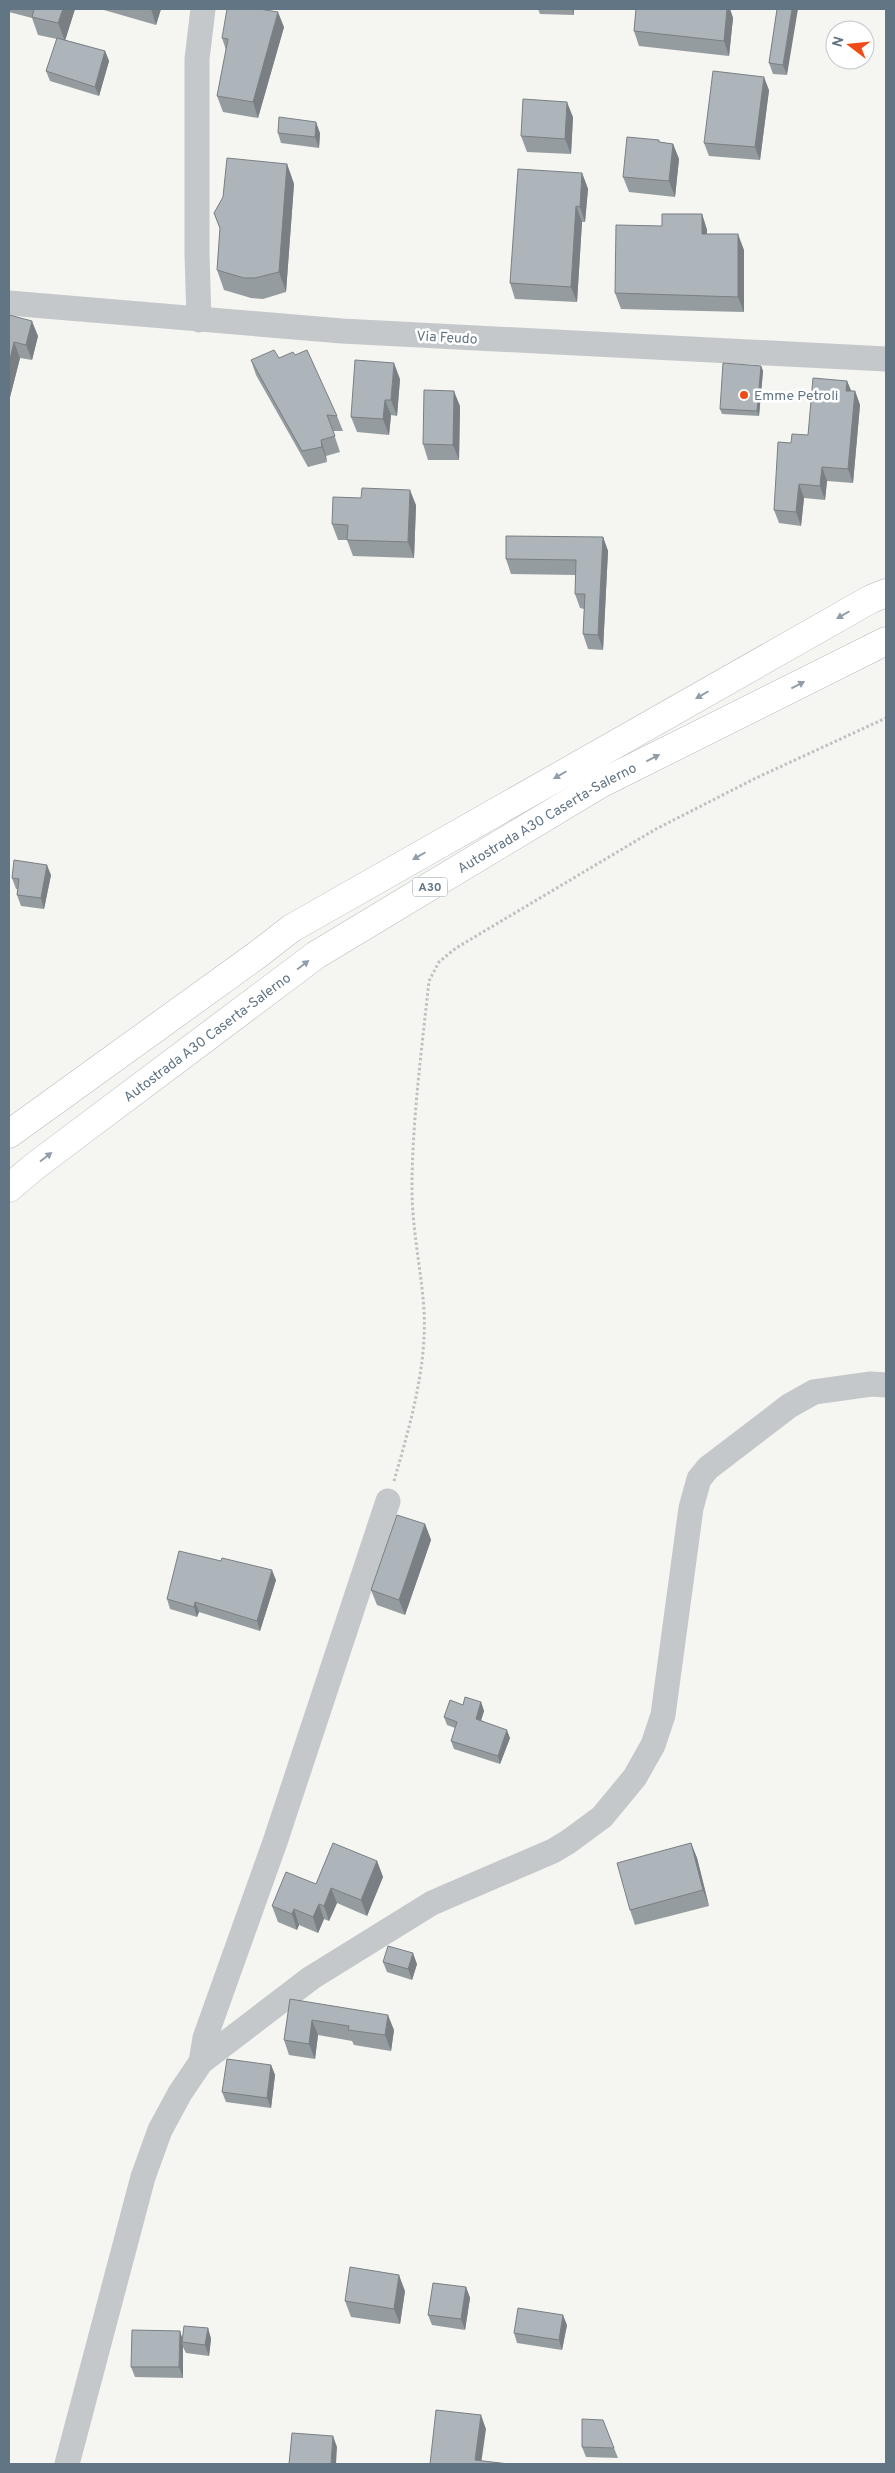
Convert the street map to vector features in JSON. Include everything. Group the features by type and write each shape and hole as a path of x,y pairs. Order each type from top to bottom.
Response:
{"highway":[{"name":"A30","path":"9,1134 257,956 292,928 845,614 886,593"},
{"name":"Autostrada A30 Caserta-Salerno","path":"9,1188 35,1166 316,955 600,784 886,641"}],"street":[{"path":"199,320 197,59 203,9"},
{"name":"Via Feudo","path":"9,303 342,331 886,359"},
{"path":"67,2464 143,2177 160,2130 180,2092 201,2062 311,1978 432,1903 554,1851 602,1817 634,1777 649,1753 663,1715 691,1508 699,1478 708,1468 789,1406 814,1392 871,1384 886,1384"},
{"path":"201,2062 205,2038 275,1842 388,1501"}],"path":[{"path":"388,1501 407,1435 424,1352 424,1310 414,1234 412,1182 429,981 439,962 456,948 656,829 756,778 886,718"}],"building":[{"path":"34,9 63,9 58,23 32,17"},
{"path":"227,9 259,9 278,12 253,102 217,96 228,39 222,38"},
{"path":"636,9 727,9 724,41 634,31"},
{"path":"777,9 792,9 783,65 769,63"},
{"path":"57,38 105,51 95,87 46,71"},
{"path":"713,71 764,77 755,147 704,143"},
{"path":"523,99 567,102 565,139 521,136"},
{"path":"279,117 316,122 315,137 278,133"},
{"path":"627,137 659,140 659,142 673,144 669,181 623,177"},
{"path":"227,158 287,164 279,272 255,278 244,278 217,270 220,228 214,213 223,197"},
{"path":"518,169 582,173 580,207 576,206 571,287 510,283"},
{"path":"662,214 702,214 702,234 738,234 738,297 615,293 616,225 662,226"},
{"path":"9,315 32,321 26,345 14,342 9,364"},
{"path":"274,350 279,358 293,352 295,355 307,350 337,416 327,415 335,436 321,440 322,447 302,451 251,360"},
{"path":"355,360 394,363 391,400 385,400 383,419 351,417"},
{"path":"723,363 761,366 757,411 720,409"},
{"path":"813,378 847,381 846,391 855,391 848,469 822,467 820,486 799,484 796,512 774,510 778,442 791,443 792,434 808,435"},
{"path":"424,390 454,391 453,445 423,444"},
{"path":"362,488 410,490 408,542 347,540 348,525 332,524 333,497 361,498"},
{"path":"506,536 603,537 598,635 583,634 585,594 575,594 576,560 506,559"},
{"path":"14,860 47,865 41,898 17,895 19,879 12,878"},
{"path":"397,1515 425,1524 399,1600 371,1590"},
{"path":"179,1551 221,1561 222,1558 272,1570 257,1621 195,1602 194,1607 167,1599"},
{"path":"465,1697 481,1702 476,1719 507,1730 498,1756 451,1741 457,1722 444,1717 450,1700 463,1705"},
{"path":"333,1843 377,1861 361,1900 331,1888 324,1906 319,1904 313,1917 294,1909 292,1914 272,1906 286,1872 316,1884"},
{"path":"691,1843 703,1890 630,1910 617,1863"},
{"path":"388,1946 413,1953 408,1969 383,1962"},
{"path":"290,1999 388,2015 385,2035 348,2030 349,2026 312,2020 309,2044 284,2040"},
{"path":"227,2059 271,2065 267,2098 222,2092"},
{"path":"350,2267 399,2275 394,2309 345,2301"},
{"path":"433,2283 466,2287 461,2319 428,2315"},
{"path":"518,2308 563,2315 559,2340 514,2333"},
{"path":"184,2326 208,2328 205,2345 182,2342"},
{"path":"132,2330 180,2331 179,2367 131,2367"},
{"path":"436,2410 481,2415 475,2460 509,2464 430,2464"},
{"path":"582,2419 603,2420 614,2448 582,2447"},
{"path":"292,2433 333,2436 331,2464 289,2464"}],"place":[{"name":"Emme Petroli","path":"744,395"}]}
